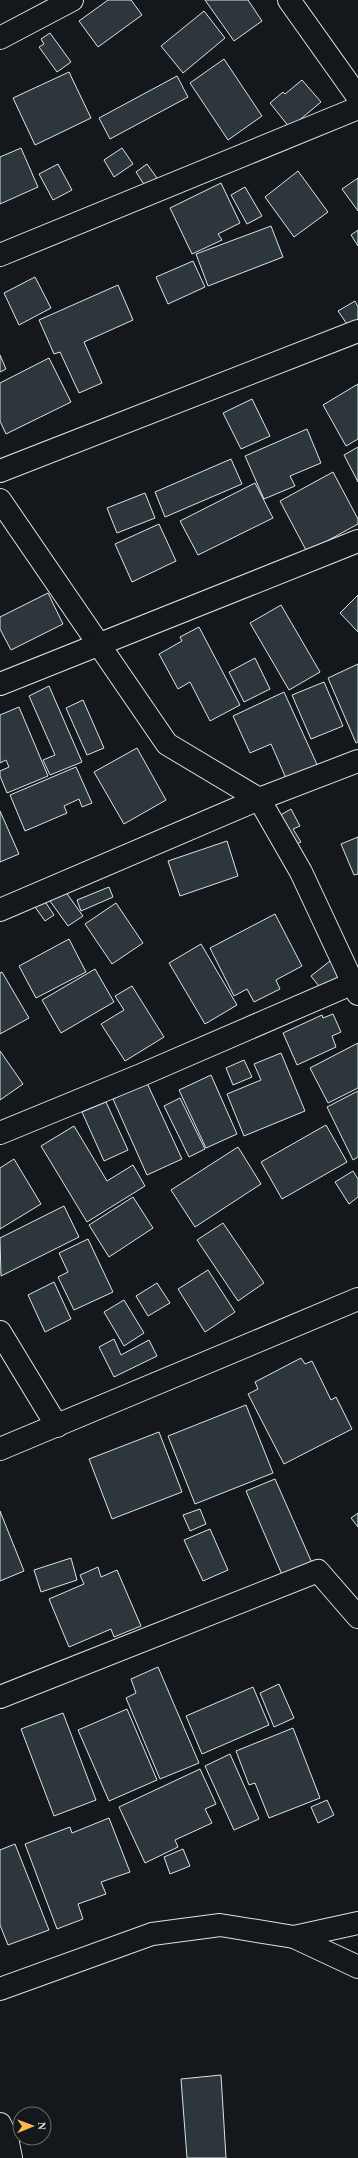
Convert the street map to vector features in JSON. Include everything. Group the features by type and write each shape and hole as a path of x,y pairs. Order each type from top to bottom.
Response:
{"street":[{"path":"0,38 72,0"},
{"path":"289,0 358,97"},
{"path":"0,255 358,108"},
{"path":"0,471 358,331"},
{"path":"0,500 167,744 260,799 301,872 356,986 0,1133"},
{"path":"0,684 98,643 358,541"},
{"path":"0,910 260,799 358,761"},
{"path":"0,1449 358,1299"},
{"path":"0,1332 57,1426"},
{"path":"0,1696 318,1570 358,1617"},
{"path":"294,1937 358,1923"},
{"path":"0,1989 152,1934 220,1925 294,1937 358,1967"},
{"path":"0,2124 7,2138 11,2158"}],"building":[{"path":"108,0 131,0 142,15 98,47 79,21"},
{"path":"205,0 248,0 262,21 234,41"},
{"path":"204,11 225,38 183,73 161,46"},
{"path":"50,33 71,62 57,72 39,47 44,44 41,39"},
{"path":"224,59 262,116 228,140 190,83"},
{"path":"69,72 91,118 35,145 13,98"},
{"path":"177,76 188,97 110,139 99,118"},
{"path":"302,80 321,102 290,128 270,103 283,92 285,94"},
{"path":"21,148 38,187 0,204 0,157"},
{"path":"122,148 133,164 114,177 104,160"},
{"path":"58,164 72,190 53,200 39,174"},
{"path":"147,164 157,178 145,186 136,172"},
{"path":"298,171 328,212 294,237 265,197"},
{"path":"358,178 358,211 342,189"},
{"path":"221,183 240,223 218,234 222,240 192,254 170,208"},
{"path":"245,187 262,216 247,224 231,195"},
{"path":"271,226 283,257 208,286 196,254"},
{"path":"358,230 358,246 351,235"},
{"path":"193,261 205,287 168,304 156,277"},
{"path":"35,277 51,308 19,325 4,293"},
{"path":"118,285 133,320 84,342 102,383 79,393 60,352 54,354 39,320"},
{"path":"355,301 358,307 358,322 349,327 338,311"},
{"path":"0,355 6,369 0,372"},
{"path":"49,358 71,402 6,434 0,421 0,383"},
{"path":"358,384 358,439 346,446 323,405"},
{"path":"252,399 270,436 241,449 223,413"},
{"path":"307,429 321,463 290,476 295,486 264,499 245,456"},
{"path":"358,447 358,482 344,455"},
{"path":"231,459 242,484 165,517 155,492"},
{"path":"333,472 358,519 358,524 307,552 280,501"},
{"path":"255,483 273,518 198,555 180,521"},
{"path":"145,493 155,518 117,533 107,508"},
{"path":"159,524 176,561 132,582 115,544"},
{"path":"48,593 63,624 11,650 0,629 0,617"},
{"path":"358,595 358,632 340,613"},
{"path":"281,605 320,672 289,690 250,623"},
{"path":"199,627 240,705 210,721 190,682 178,689 159,654 182,641 180,637"},
{"path":"255,658 270,689 244,702 229,672"},
{"path":"358,664 358,742 356,743 328,678"},
{"path":"324,682 343,726 311,739 292,695"},
{"path":"49,686 82,762 50,775 43,760 55,755 29,696"},
{"path":"284,692 320,771 289,785 271,744 250,753 233,716"},
{"path":"83,700 104,748 87,755 66,708"},
{"path":"19,707 48,776 7,793 0,776 0,771 9,767 6,760 0,763 0,715"},
{"path":"137,748 166,800 124,824 94,772"},
{"path":"76,767 92,803 82,807 79,799 64,806 67,813 25,831 10,795"},
{"path":"291,809 300,826 293,829 301,842 292,846 277,817"},
{"path":"0,811 19,854 0,862"},
{"path":"358,837 358,874 354,875 341,844"},
{"path":"227,841 238,876 180,896 168,861"},
{"path":"109,887 113,897 81,911 77,900"},
{"path":"65,891 83,916 68,926 50,901"},
{"path":"44,900 54,915 45,921 35,907"},
{"path":"116,903 143,943 112,964 85,924"},
{"path":"275,914 302,966 276,980 280,989 254,1002 247,989 234,996 210,948"},
{"path":"69,939 86,972 36,998 19,966"},
{"path":"201,944 237,1005 205,1024 169,963"},
{"path":"330,961 341,975 322,990 311,976"},
{"path":"95,969 114,1002 61,1033 42,1000"},
{"path":"2,972 29,1018 0,1034 0,973"},
{"path":"132,986 164,1037 125,1061 101,1024 124,1010 115,996"},
{"path":"333,1014 341,1032 332,1036 336,1047 297,1065 283,1033 322,1015 323,1018"},
{"path":"358,1043 358,1088 328,1103 310,1068"},
{"path":"0,1051 23,1084 0,1100"},
{"path":"281,1053 305,1111 244,1136 227,1094 261,1080 254,1064"},
{"path":"244,1060 252,1077 233,1085 226,1068"},
{"path":"211,1075 237,1134 206,1148 179,1090"},
{"path":"147,1083 182,1159 147,1175 113,1099"},
{"path":"358,1091 358,1157 353,1160 327,1107"},
{"path":"180,1098 205,1149 189,1157 164,1106"},
{"path":"106,1102 128,1150 104,1161 82,1112"},
{"path":"326,1125 347,1162 282,1199 261,1162"},
{"path":"74,1126 107,1181 133,1165 145,1186 87,1222 41,1146"},
{"path":"238,1147 261,1184 195,1227 171,1190"},
{"path":"14,1159 41,1204 0,1229 0,1168"},
{"path":"353,1171 358,1179 358,1197 349,1204 335,1182"},
{"path":"133,1197 153,1228 109,1257 89,1225"},
{"path":"64,1206 79,1237 1,1276 0,1238"},
{"path":"223,1223 264,1283 238,1301 197,1240"},
{"path":"88,1239 113,1292 74,1310 58,1277 68,1272 59,1253"},
{"path":"208,1270 235,1312 205,1332 178,1289"},
{"path":"54,1282 71,1319 45,1332 28,1295"},
{"path":"157,1283 170,1303 148,1316 136,1296"},
{"path":"124,1300 144,1333 124,1346 104,1312"},
{"path":"114,1339 121,1355 149,1340 157,1356 114,1377 99,1347"},
{"path":"301,1358 305,1364 312,1361 331,1400 336,1397 352,1429 284,1464 248,1394 258,1389 255,1382"},
{"path":"246,1405 273,1473 195,1504 168,1436"},
{"path":"159,1432 182,1492 112,1519 89,1459"},
{"path":"275,1479 312,1563 283,1577 246,1491"},
{"path":"200,1509 206,1524 190,1531 183,1515"},
{"path":"0,1511 24,1571 0,1581"},
{"path":"358,1513 358,1527 351,1518"},
{"path":"210,1529 228,1570 203,1581 184,1540"},
{"path":"71,1558 77,1580 41,1592 34,1570"},
{"path":"98,1567 101,1577 117,1570 141,1626 114,1637 111,1629 69,1647 49,1599 84,1584 80,1575"},
{"path":"158,1667 199,1763 160,1779 126,1698 136,1693 131,1679"},
{"path":"279,1684 294,1718 274,1727 260,1693"},
{"path":"253,1687 269,1725 202,1754 186,1716"},
{"path":"127,1709 157,1780 109,1801 78,1730"},
{"path":"63,1713 96,1800 54,1816 21,1729"},
{"path":"293,1728 320,1798 269,1818 255,1783 249,1785 236,1751"},
{"path":"230,1754 259,1819 234,1830 205,1766"},
{"path":"200,1769 216,1804 205,1809 212,1823 175,1840 178,1847 145,1863 119,1807"},
{"path":"327,1800 334,1815 318,1823 311,1807"},
{"path":"109,1818 130,1872 101,1882 106,1894 78,1904 83,1919 57,1929 25,1844 70,1827 72,1833"},
{"path":"15,1844 49,1930 8,1945 0,1925 0,1850"},
{"path":"183,1849 190,1866 170,1874 164,1857"},
{"path":"221,2075 226,2158 187,2158 181,2079"}]}
